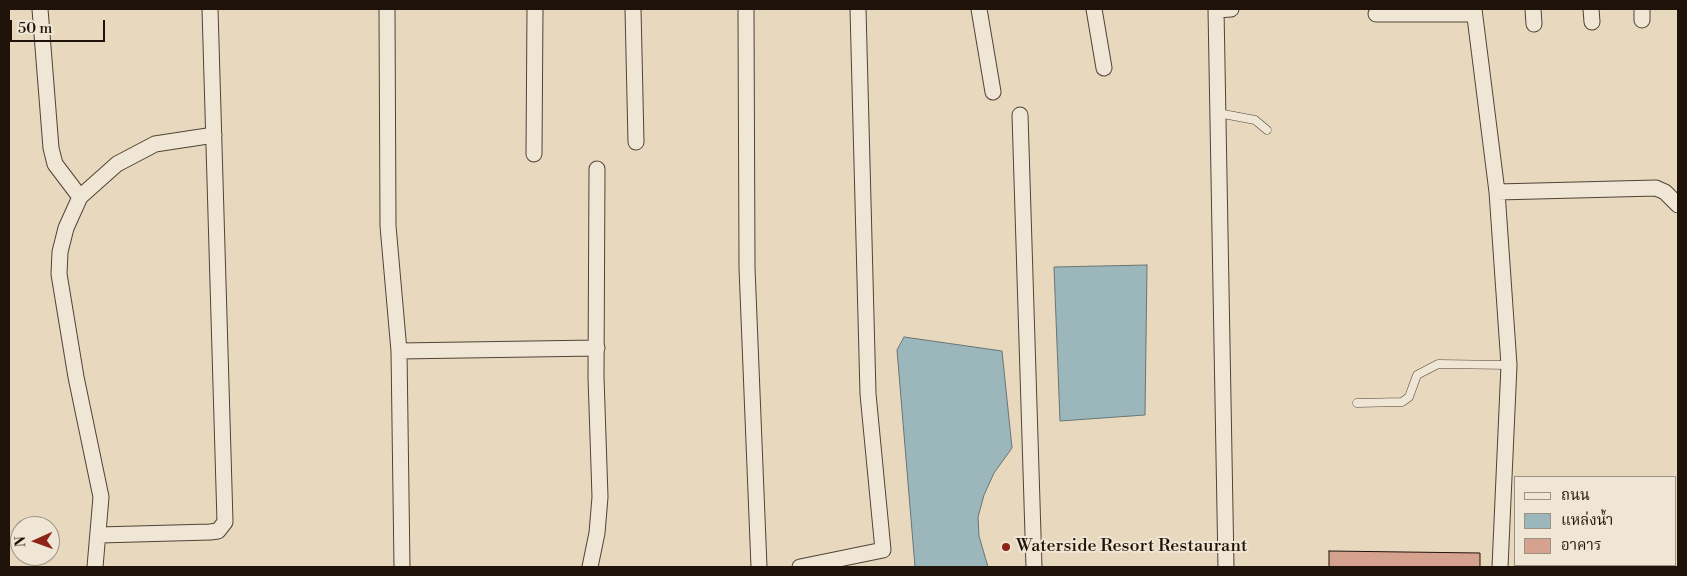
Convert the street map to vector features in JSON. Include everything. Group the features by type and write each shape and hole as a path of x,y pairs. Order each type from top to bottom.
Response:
{"street":[{"path":"40,9 51,148 55,164 80,197"},
{"path":"99,535 210,532 218,531 225,522 210,9"},
{"path":"387,9 388,226 398,351 402,567"},
{"path":"534,154 535,9"},
{"path":"633,9 636,142"},
{"path":"746,9 747,268 759,567"},
{"path":"800,567 883,550 868,394 858,9"},
{"path":"980,9 993,92"},
{"path":"1094,9 1104,68"},
{"path":"1221,9 1218,114 1226,567"},
{"path":"1376,14 1474,11 1496,192 1509,365 1500,567"},
{"path":"1020,115 1034,567"},
{"path":"95,567 101,497 76,377 59,274 60,252 66,228 80,197 117,164 156,144 214,135"},
{"path":"590,567 597,533 600,497 597,348 597,169"},
{"path":"1496,192 1656,188 1665,192 1678,205"},
{"path":"398,351 597,348"}],"lane":[{"path":"1218,114 1256,120 1266,130"},
{"path":"1357,403 1402,402 1409,397 1417,375 1438,364 1509,365"}],"water":[{"path":"1147,265 1145,415 1060,421 1054,267"},
{"path":"904,337 1002,351 1012,448 994,473 984,495 978,517 979,536 988,567 915,567 897,350"}],"building":[{"path":"1329,551 1480,553 1480,567 1329,567"}],"place":[{"name":"Waterside Resort Restaurant","path":"1006,547"}]}
